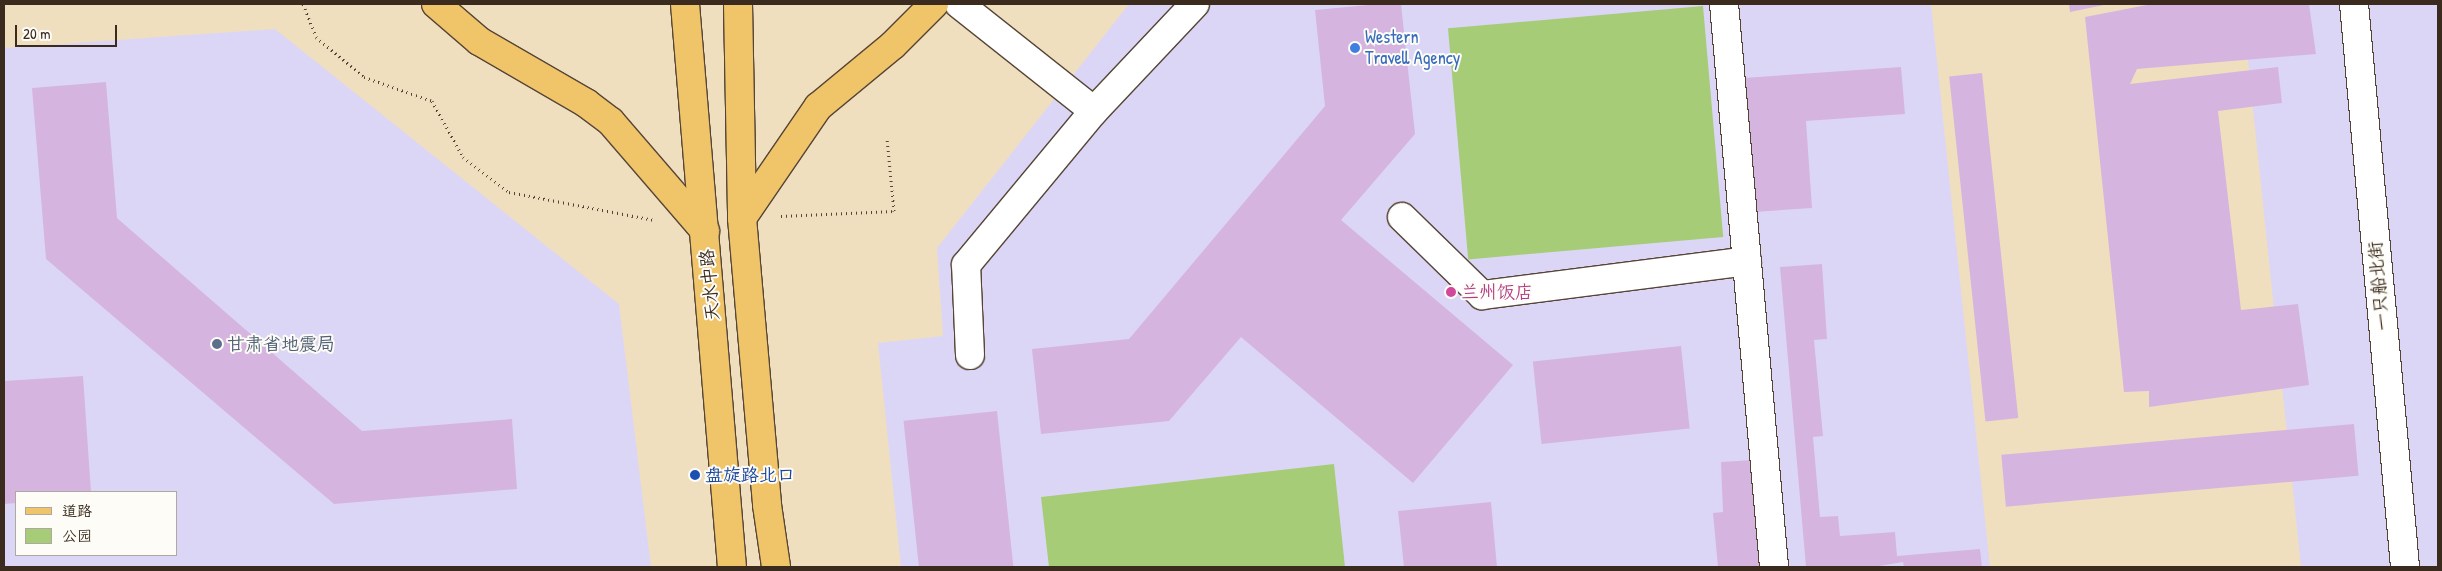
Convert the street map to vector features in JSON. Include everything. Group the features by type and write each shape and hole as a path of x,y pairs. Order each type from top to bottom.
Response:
{"main road":[{"path":"436,4 479,41 586,103 611,122 705,230"},
{"name":"天水中路","path":"685,4 732,567"},
{"path":"738,4 742,218 767,505 776,567"},
{"path":"742,218 818,108 893,45 934,4"}],"street":[{"path":"959,4 1094,111"},
{"path":"970,355 966,264 1094,111 1195,4"},
{"path":"1724,4 1774,567"},
{"name":"一只船北街","path":"2354,4 2405,567"},
{"path":"1402,217 1482,295 1747,261"}],"path":[{"path":"303,4 316,37 364,77 432,100 463,157 509,192 656,221"},
{"path":"742,218 894,211 888,138"}],"shaded area":[{"name":"兰州饭店","path":"1129,4 1931,4 1990,567 901,567 878,343 943,336 937,248"},
{"path":"2242,4 2438,4 2438,567 2301,567"},
{"path":"275,29 619,304 651,567 4,567 4,48"}],"green space":[{"path":"1703,6 1723,237 1468,259 1448,28"},
{"path":"1334,464 1345,567 1049,567 1041,497"}],"building":[{"name":"兰州饭店","path":"1379,4 1401,4 1415,134 1341,220 1513,365 1413,483 1241,337 1169,421 1041,434 1032,349 1129,339 1325,106 1315,10"},
{"path":"2069,4 2104,4 2104,5 2070,12"},
{"path":"2152,4 2309,4 2316,54 2137,69 2130,84 2278,67 2282,103 2218,111 2241,310 2298,304 2309,385 2149,407 2149,391 2124,392 2085,17"},
{"path":"1901,67 1905,114 1806,121 1812,208 1754,212 1744,78"},
{"path":"1982,73 2018,418 1985,422 1949,76"},
{"path":"106,82 117,218 362,431 512,419 517,489 334,504 46,259 32,88"},
{"path":"1822,264 1827,339 1814,340 1823,436 1813,437 1820,517 1838,516 1840,536 1895,532 1897,556 1980,549 1982,567 1904,567 1903,562 1873,567 1806,567 1780,267"},
{"path":"1681,346 1690,429 1541,444 1533,362"},
{"path":"83,376 91,491 15,491 15,503 4,504 4,381"},
{"path":"997,411 1013,567 919,567 904,421"},
{"path":"2354,424 2359,476 2006,507 2001,455"},
{"path":"1753,460 1765,567 1718,567 1713,513 1723,512 1721,462"},
{"path":"1491,502 1497,567 1404,567 1398,511"}],"place":[{"name":"Western Travell Agency","path":"1355,48"},
{"name":"兰州饭店","path":"1451,292"},
{"name":"甘肃省地震局","path":"217,344"},
{"name":"盘旋路北口","path":"695,475"}]}
